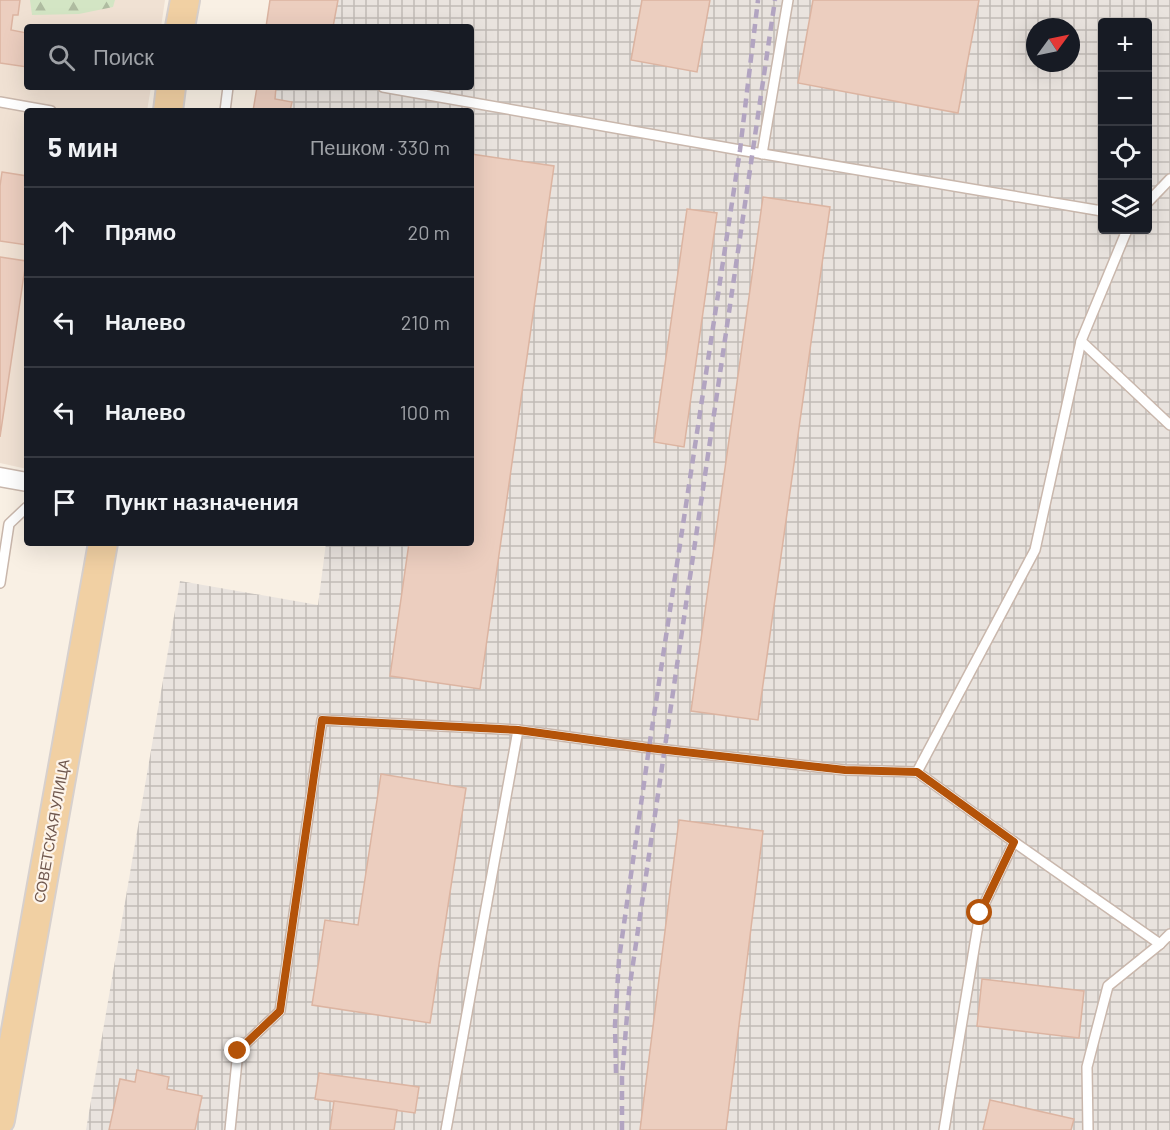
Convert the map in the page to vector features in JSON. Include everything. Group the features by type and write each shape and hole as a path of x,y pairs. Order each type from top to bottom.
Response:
{"main road":[{"path":"181,24 185,0"},
{"path":"168,108 171,90"},
{"name":"СОВЕТСКАЯ УЛИЦА","path":"1,1107 102,546"}],"street":[{"path":"0,477 24,481"}],"lane":[{"path":"762,154 788,0"},
{"path":"225,108 228,90"},
{"path":"400,90 1098,210"},
{"path":"0,102 34,108"},
{"path":"1152,198 1170,179"},
{"path":"917,772 1035,550 1081,340 1125,234"},
{"path":"1081,340 1170,425"},
{"path":"0,583 9,524 24,510"},
{"path":"230,1130 238,1051 280,1011 322,720 518,730 649,748 845,770 917,772 1160,944"},
{"path":"446,1130 518,730"},
{"path":"944,1130 980,913 1014,842"},
{"path":"1088,1130 1087,1067 1108,986 1170,934"}],"shaded area":[{"path":"0,0 165,0 161,24 24,24 24,90 150,90 148,108 24,108 24,468 0,463"},
{"path":"270,0 1170,0 1170,1130 86,1130 180,581 318,605 326,546 474,546 474,108 254,108 256,90 474,90 474,24 266,24"}],"green space":[{"path":"30,0 115,0 113,7 79,14 32,15"}],"building":[{"path":"0,0 20,0 18,15 13,15 11,30 24,32 24,67 0,63"},
{"path":"270,0 338,0 334,24 266,24"},
{"path":"642,0 710,0 697,72 631,60"},
{"path":"813,0 979,0 958,113 798,83"},
{"path":"256,90 276,90 275,99 292,102 291,108 254,108"},
{"path":"474,154 554,166 480,689 390,676 409,546 474,546"},
{"path":"2,172 24,176 24,245 0,241"},
{"path":"763,197 830,207 758,720 691,711"},
{"path":"687,209 717,213 684,447 654,442"},
{"path":"0,257 24,261 24,275 0,437"},
{"path":"381,774 466,788 430,1023 312,1005 325,920 358,925"},
{"path":"679,820 763,831 726,1130 640,1130"},
{"path":"982,979 1084,991 1079,1038 977,1026"},
{"path":"137,1070 169,1077 167,1089 202,1096 195,1130 109,1130 120,1079 135,1082"},
{"path":"319,1073 419,1087 415,1113 315,1099"},
{"path":"990,1100 1074,1119 1071,1130 983,1130"},
{"path":"334,1101 397,1110 394,1130 330,1130"}],"railway":[{"path":"616,1073 615,1025 619,959 740,150 758,0"},
{"path":"622,1130 622,1077 629,991 775,0"}],"route":[{"path":"238,1051 280,1011 322,720 518,730 649,748 845,770 917,772 1014,842 980,913"}]}
